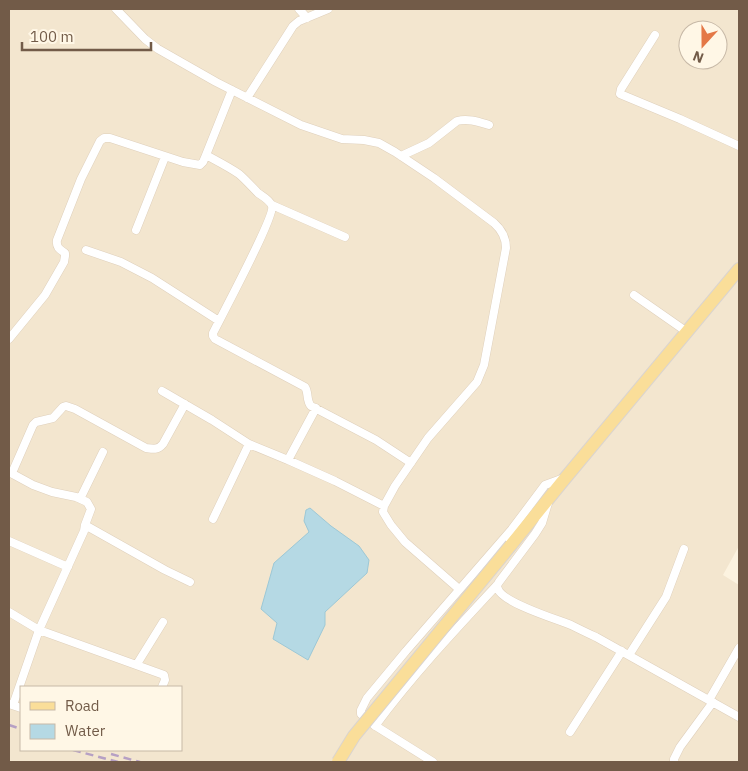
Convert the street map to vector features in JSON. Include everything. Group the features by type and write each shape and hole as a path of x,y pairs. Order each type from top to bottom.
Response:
{"main road":[{"path":"338,762 354,736 739,269"}],"street":[{"path":"116,9 145,39 158,49 216,82 301,125 342,139 364,140 379,144 434,178 502,229 506,240 506,248 481,374 477,382 428,438 384,506 383,512 384,516 405,542 459,589"},
{"path":"299,9 307,18"},
{"path":"247,98 293,26 299,21 328,9"},
{"path":"655,35 621,89 620,94 739,146"},
{"path":"9,339 45,295 64,262 65,256 58,249 57,240 81,180 100,141 104,138 110,138 165,157 200,166 232,90"},
{"path":"401,156 428,143 457,120 469,120 490,125"},
{"path":"206,155 238,174 272,205 345,237"},
{"path":"136,230 165,157"},
{"path":"272,205 270,218 252,258 213,336 215,339 305,387 309,404 376,440 411,463"},
{"path":"86,250 121,262 152,278 219,322"},
{"path":"634,295 687,332"},
{"path":"162,391 249,444 288,460 384,506"},
{"path":"11,705 39,630 92,509 87,502 33,485 10,473 33,425 36,422 53,418 66,406 146,448 155,450 163,444 185,404"},
{"path":"288,460 316,408"},
{"path":"213,518 249,444"},
{"path":"80,499 103,452"},
{"path":"434,762 376,726 361,714 360,710 367,698 512,528 545,485 566,477"},
{"path":"376,726 390,706 446,640 497,585 542,523 550,496"},
{"path":"85,525 190,582"},
{"path":"9,541 68,567"},
{"path":"570,732 666,597 684,549"},
{"path":"497,585 501,593 516,603 596,637 739,717"},
{"path":"9,612 39,630 164,675 165,680 162,686"},
{"path":"137,664 163,622"},
{"path":"674,762 680,748 711,701 739,648"}],"shaded area":[{"path":"9,9 739,9 739,546 723,575 739,585 739,762 9,762"}],"water":[{"path":"310,508 359,546 369,560 367,573 325,612 325,625 308,660 273,639 277,623 261,609 274,563 309,532 304,521 306,510"}],"railway":[{"path":"9,725 20,729"},
{"path":"77,751 118,762"},
{"path":"111,754 140,762"}]}
